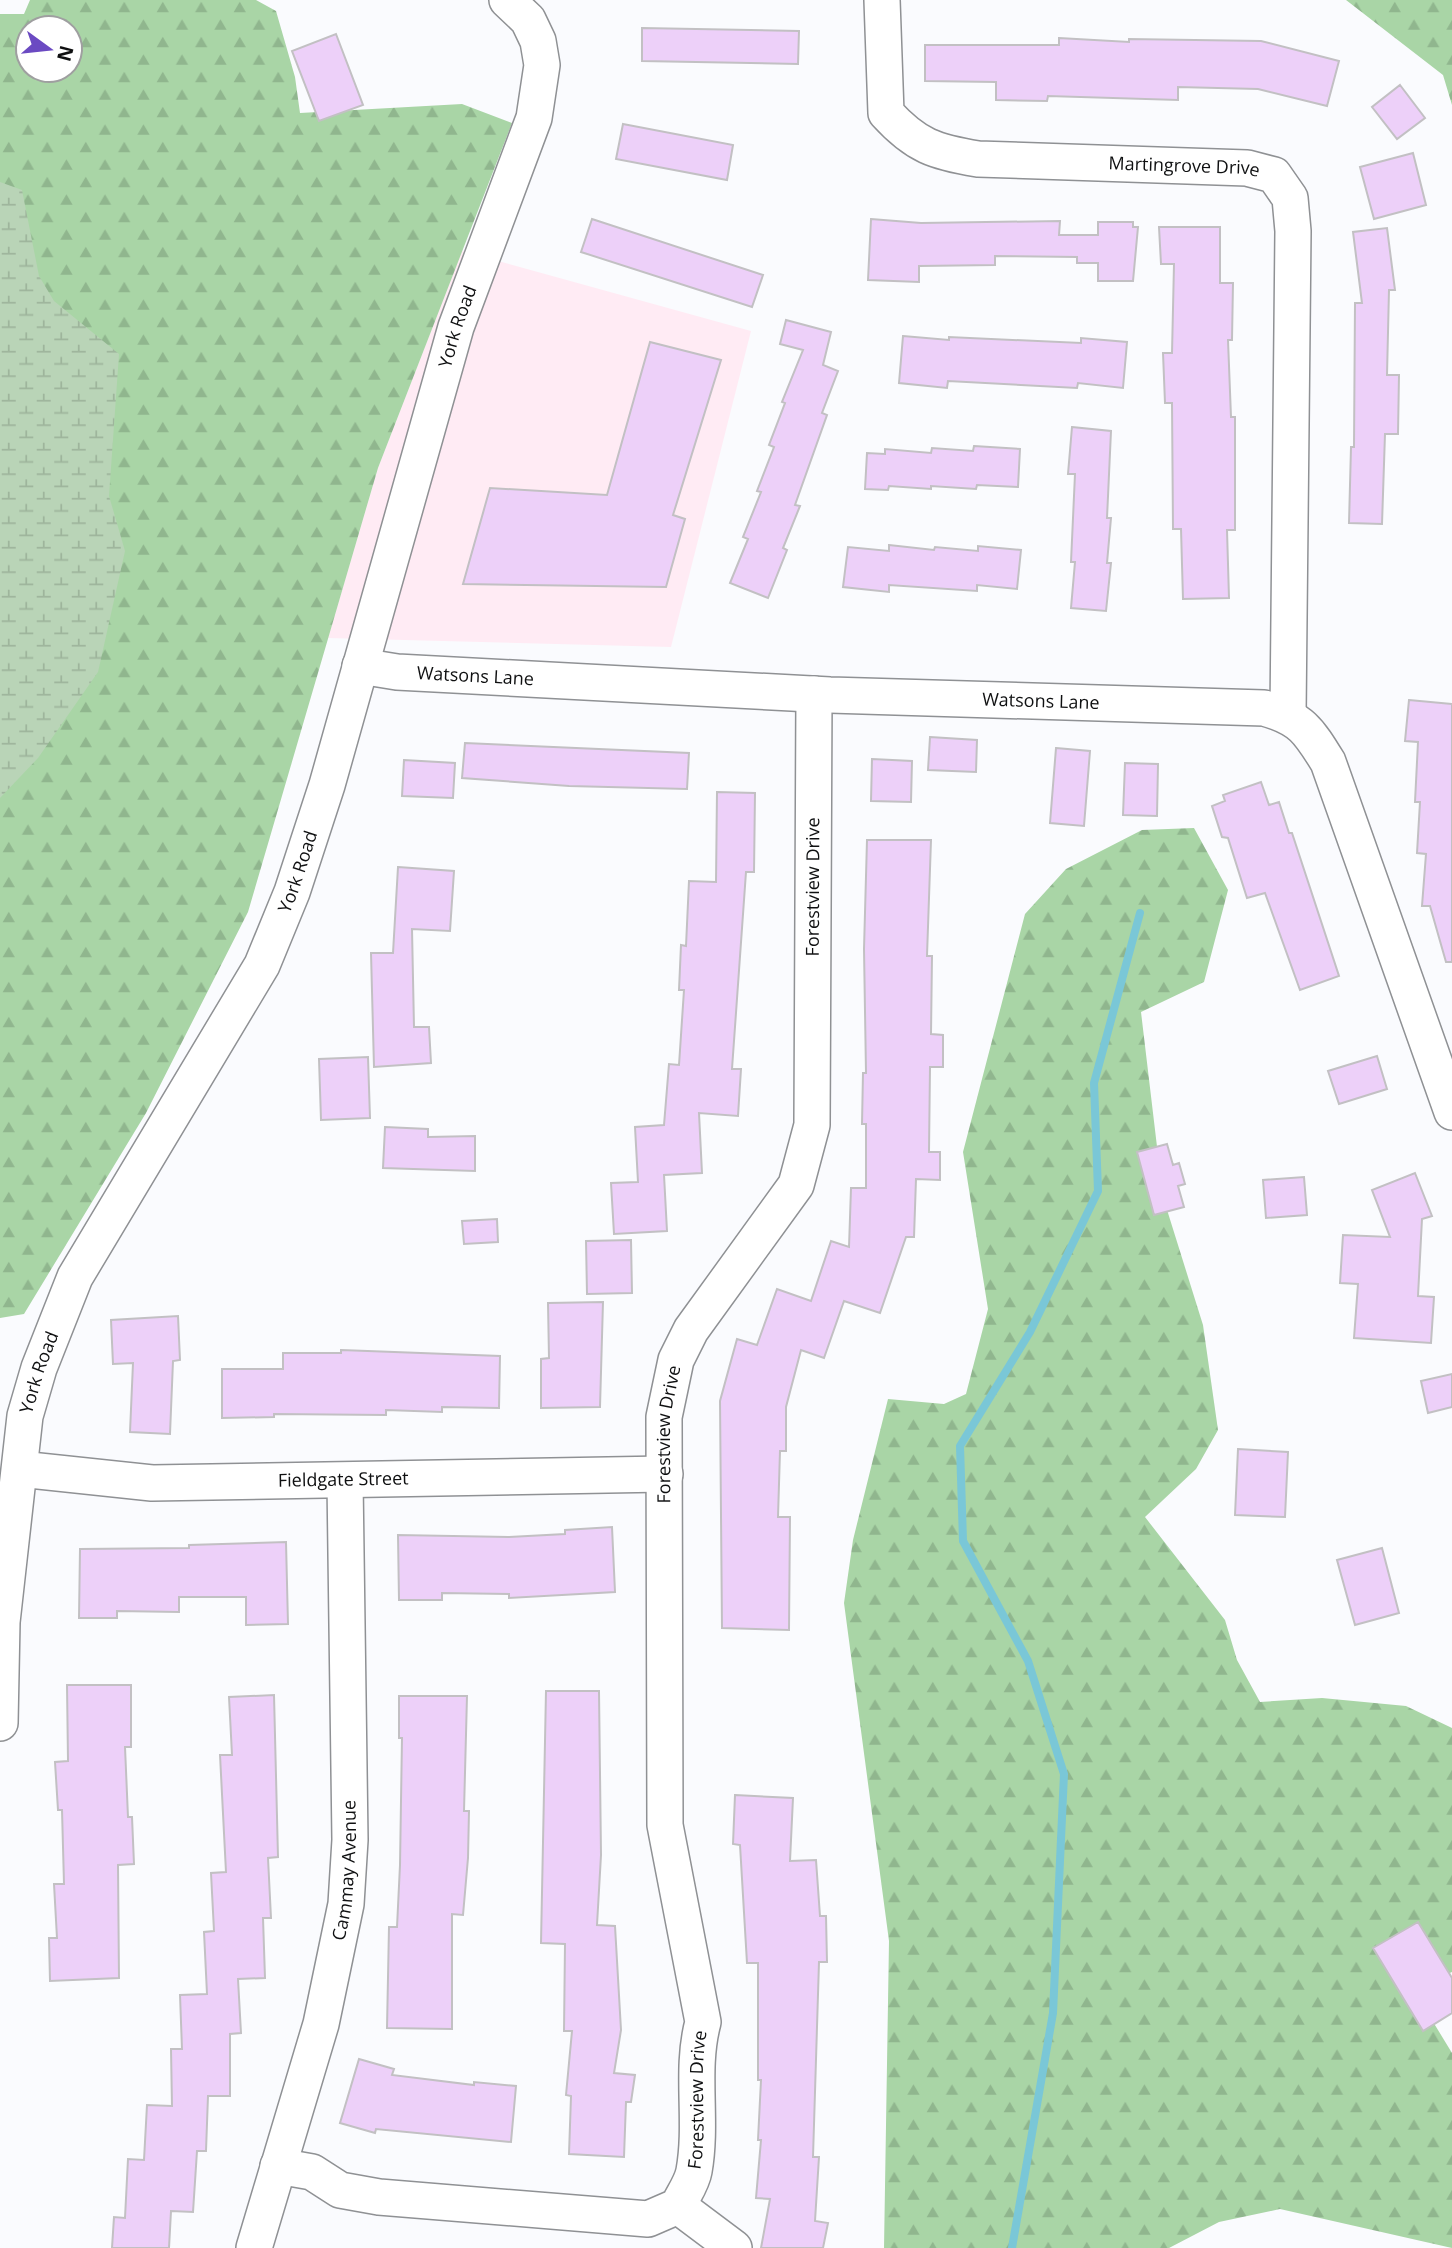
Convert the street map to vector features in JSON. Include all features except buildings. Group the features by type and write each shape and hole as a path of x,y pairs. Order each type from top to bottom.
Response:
{"street":[{"name":"Martingrove Drive","path":"882,0 886,113 905,135 936,152 978,159 1247,168 1274,175 1290,198 1293,231 1288,715"},
{"name":"York Road","path":"0,1723 2,1622 25,1416 39,1368 75,1277 262,965 308,844 456,327 534,118 542,65 538,41 526,7"},
{"name":"Watsons Lane","path":"360,666 397,672 814,694 1264,708 1288,715"},
{"name":"Forestview Drive","path":"678,2206 694,2174 699,2115 696,2048 704,2022 665,1825 664,1417 676,1360 696,1322 796,1185 812,1125 814,694"},
{"path":"1288,715 1308,730 1328,762 1452,1112"},
{"name":"Fieldgate Street","path":"20,1469 152,1483 665,1474"},
{"name":"Cammay Avenue","path":"254,2248 321,2024 346,1904 350,1840 345,1481"},
{"path":"278,2166 312,2172 340,2190 379,2197 648,2219 678,2206 734,2248"}],"shaded area":[{"path":"462,251 751,331 671,647 328,638 378,468"}],"green space":[{"path":"30,0 256,0 276,11 295,77 300,113 462,104 512,123 378,468 248,912 146,1113 24,1314 0,1318 0,14 14,14 14,84 84,84 84,14 24,14"},
{"path":"1346,0 1452,0 1452,105 1443,75"},
{"path":"0,182 22,190 39,276 54,301 119,354 109,496 125,551 98,672 38,758 0,798"},
{"path":"1194,828 1228,890 1204,982 1141,1012 1163,1197 1203,1325 1218,1430 1196,1469 1145,1517 1225,1620 1237,1660 1260,1702 1322,1698 1406,1706 1452,1728 1452,1972 1413,1989 1452,2053 1452,2248 1280,2209 1219,2222 1169,2248 884,2248 889,1941 844,1603 853,1540 888,1399 944,1404 966,1394 988,1309 963,1152 1025,914 1066,869 1142,830"}],"waterway":[{"path":"1012,2248 1053,2013 1064,1774 1028,1661 963,1541 960,1446 1030,1332 1098,1191 1094,1083 1140,913"}]}
